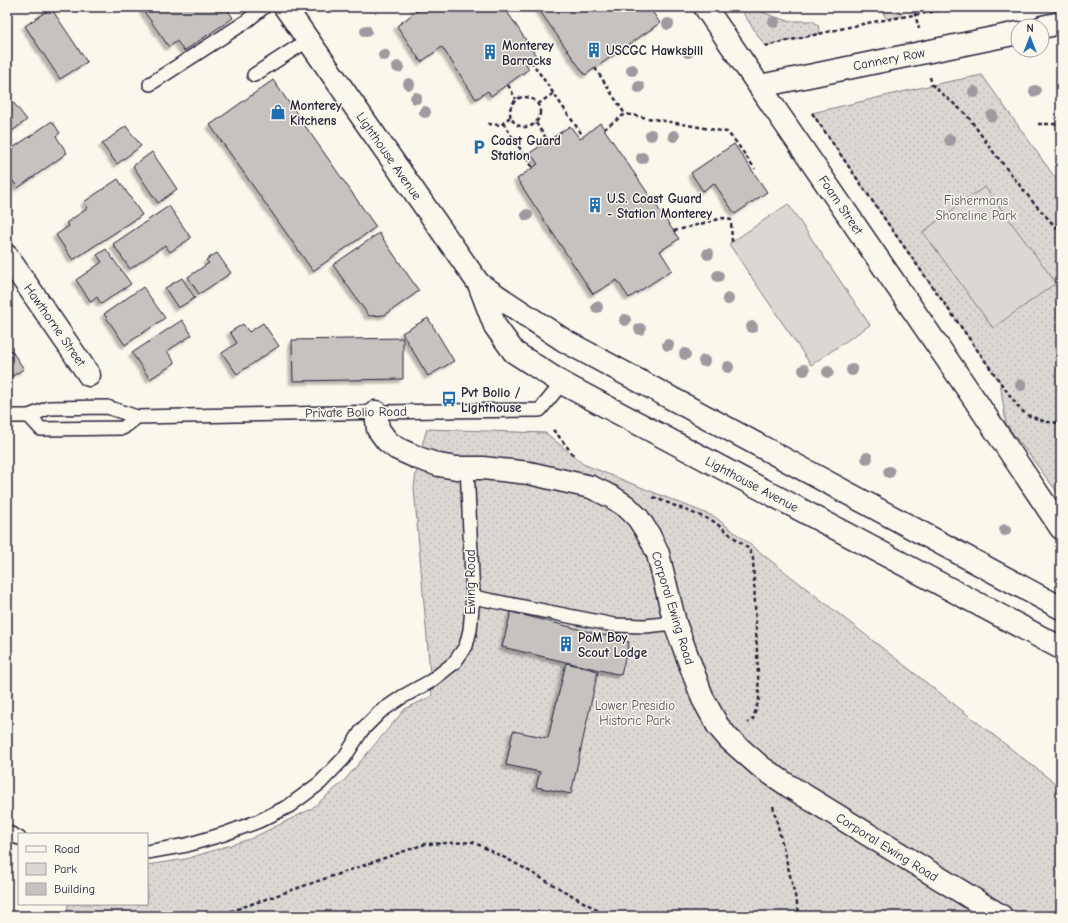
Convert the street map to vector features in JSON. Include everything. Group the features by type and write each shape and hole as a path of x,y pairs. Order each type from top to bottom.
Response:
{"main road":[{"name":"Lighthouse Avenue","path":"285,7 479,284 495,326 514,352 562,383 1061,648"},
{"name":"Foam Street","path":"705,7 1061,528"},
{"path":"1050,25 1061,23"},
{"name":"Cannery Row","path":"760,86 1010,35"},
{"name":"Hawthorne Street","path":"7,256 89,375"},
{"name":"Lighthouse Avenue","path":"479,284 565,341 1061,608"},
{"name":"Corporal Ewing Road","path":"376,412 378,429 387,441 396,448 418,458 439,465 456,468 466,467 529,473 591,487 612,497 627,507 638,518 649,535 658,554 675,623 703,699 718,726 737,747 761,767 789,786 1001,916"}],"lane":[{"path":"150,84 244,23 264,7"},
{"path":"254,75 308,40"},
{"name":"Private Bolio Road","path":"7,416 28,416 48,408 108,407 137,417 540,410 562,383"},
{"path":"28,416 42,429 123,428 137,417"},
{"name":"Ewing Road","path":"148,852 187,845 224,834 259,821 289,806 320,783 344,758 362,730 380,712 402,697 431,681 454,663 466,646 470,630 473,596 466,467"},
{"path":"473,596 614,625 645,626 675,623"},
{"path":"7,832 18,838"}],"path":[{"path":"910,7 916,14"},
{"path":"765,46 867,23 960,7"},
{"path":"531,61 583,136"},
{"path":"595,68 625,114"},
{"path":"508,85 516,99"},
{"path":"932,85 967,115 991,149 1033,202 1061,233"},
{"path":"538,104 554,93"},
{"path":"521,97 530,97 538,104 540,114 539,118 532,126 521,127 512,122 509,112 512,102 516,99 521,97"},
{"path":"812,113 897,238 1019,408 1027,415 1046,422 1061,423"},
{"path":"604,129 625,114 727,132 755,169"},
{"path":"488,124 501,125 510,117"},
{"path":"503,123 533,168"},
{"path":"536,123 548,141"},
{"path":"1038,124 1061,124"},
{"path":"674,231 724,218 731,220 732,242"},
{"path":"552,430 557,434 575,458"},
{"path":"647,494 713,521 749,549 753,558 759,699 753,719 748,723"},
{"path":"772,804 800,916"},
{"path":"217,916 426,844 473,842 513,862 608,916"}],"green space":[{"path":"739,7 754,7 775,17 789,21 813,21 818,25 820,33 765,46"},
{"path":"879,7 896,7 902,16 887,19"},
{"name":"Fishermans Shoreline Park","path":"982,75 1061,186 1061,497 1006,424 1000,382 893,231 812,113"},
{"path":"985,187 1056,283 993,328 923,232"},
{"path":"788,204 870,325 811,365 729,244"},
{"name":"Lower Presidio Historic Park","path":"427,429 546,433 583,464 715,517 1061,788 1061,916 67,916 68,905 148,905 148,865 186,859 250,839 311,809 343,782 405,709 432,696 414,488 418,458"}],"building":[{"path":"141,7 226,7 233,18 184,51 177,41 169,47"},
{"name":"Monterey Barracks","path":"414,7 504,7 537,57 526,64 529,69 491,96 488,91 476,99 442,47 421,62 397,26 417,11"},
{"name":"USCGC Hawksbill","path":"537,7 649,7 660,23 585,75"},
{"path":"51,8 87,62 60,79 25,26"},
{"path":"273,80 376,227 313,271 210,125"},
{"path":"13,102 27,120 8,134 7,107"},
{"path":"52,121 60,133 56,136 67,153 18,188 7,173 7,168 11,165 7,159 7,152"},
{"name":"U.S. Coast Guard - Station Monterey","path":"600,123 679,239 660,251 672,270 629,298 617,280 593,294 517,179 538,164 530,153 570,126 580,139"},
{"path":"126,126 141,146 117,164 102,144"},
{"path":"734,144 767,192 735,214 714,183 703,191 691,173"},
{"path":"152,152 177,189 158,203 133,166"},
{"path":"118,179 142,215 73,260 56,235 69,226 66,223 88,208 84,202"},
{"path":"169,206 191,238 170,252 165,245 130,269 113,244"},
{"path":"379,233 419,291 385,315 369,316 333,265"},
{"path":"106,249 131,284 101,304 97,297 91,302 76,280 102,262 97,255"},
{"path":"217,253 231,273 199,294 188,277 209,263 206,260"},
{"path":"182,278 195,298 178,308 165,288"},
{"path":"143,287 165,318 125,345 104,314"},
{"path":"428,318 454,361 428,376 402,333"},
{"path":"182,320 192,335 167,351 175,363 150,379 132,353"},
{"path":"263,323 279,346 237,374 222,353 237,343 230,332 243,324 249,332"},
{"path":"403,338 403,379 293,381 292,340"},
{"path":"7,344 24,369 7,379"},
{"name":"PoM Boy Scout Lodge","path":"511,612 606,636 608,631 620,634 619,640 629,642 621,675 502,647"},
{"path":"566,663 598,671 571,794 536,787 540,772 506,765 513,731 548,738"}],"place":[{"name":"USCGC Hawksbill","path":"594,50"},
{"name":"Monterey Barracks","path":"490,52"},
{"name":"Monterey Kitchens","path":"278,112"},
{"name":"Coast Guard Station","path":"479,147"},
{"name":"U.S. Coast Guard - Station Monterey","path":"595,205"},
{"name":"Pvt Bolio / Lighthouse","path":"449,399"},
{"name":"PoM Boy Scout Lodge","path":"566,644"}]}
